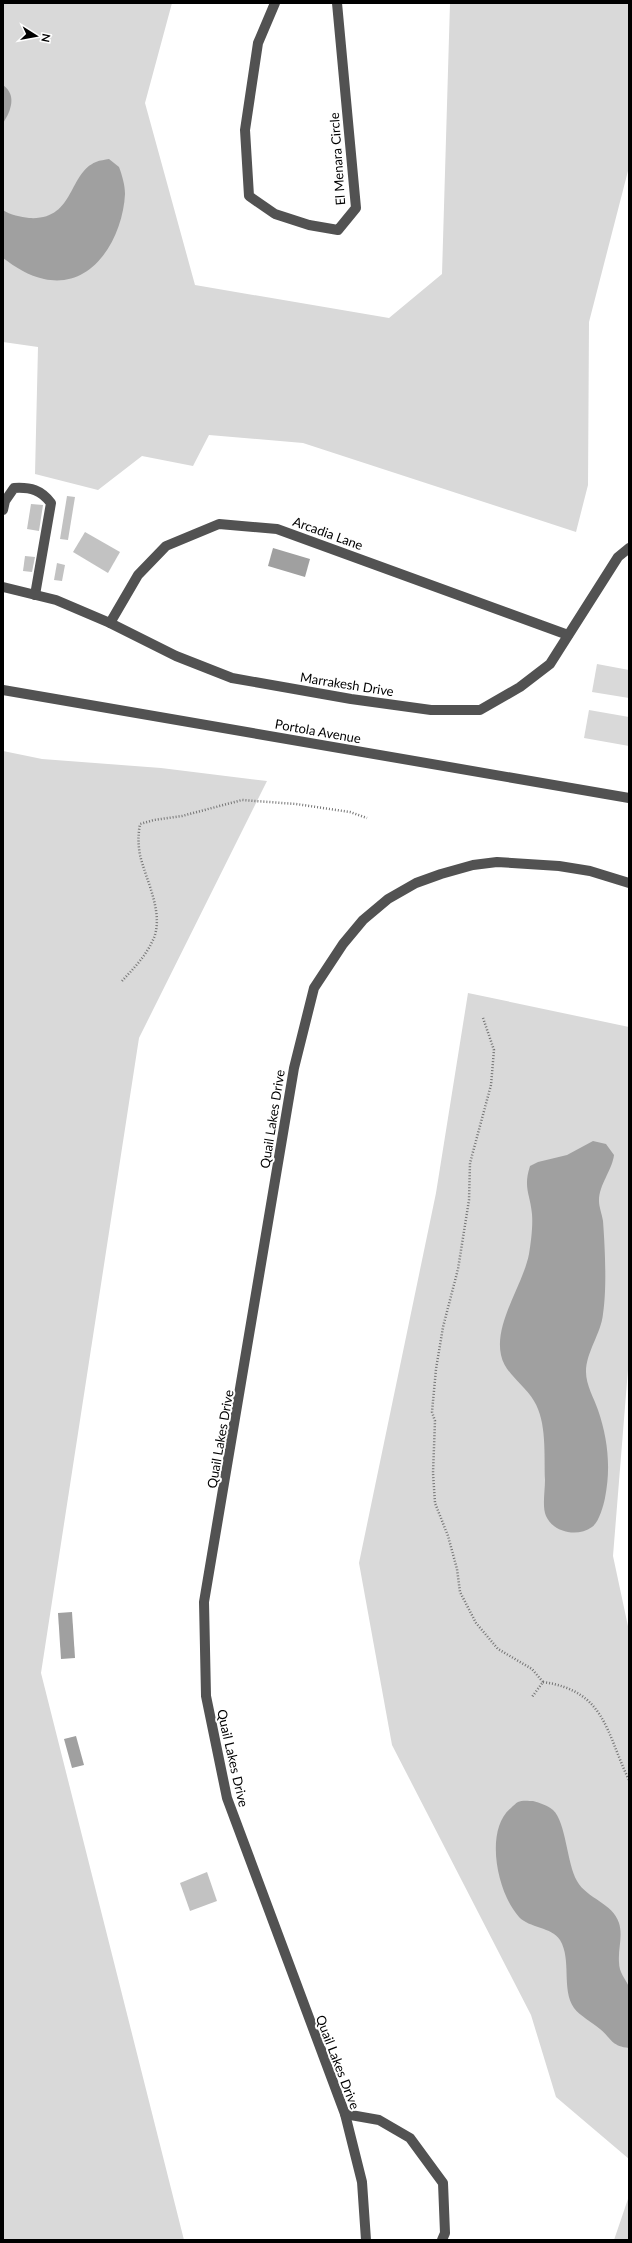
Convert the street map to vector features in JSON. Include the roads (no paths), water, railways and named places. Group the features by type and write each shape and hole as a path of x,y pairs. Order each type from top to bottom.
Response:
{"street":[{"name":"El Menara Circle","path":"275,3 258,44 245,130 248,196 275,214 309,225 338,230 356,208 337,3"},
{"path":"3,510 5,501 14,488 27,487 43,493 51,503 35,595"},
{"name":"Arcadia Lane","path":"110,623 138,575 166,546 219,524 277,529 568,635"},
{"name":"Marrakesh Drive","path":"3,587 56,600 110,623 176,656 232,678 351,699 431,710 480,710 520,687 550,664 618,557 629,548"},
{"name":"Portola Avenue","path":"3,690 629,798"},
{"name":"Quail Lakes Drive","path":"366,2240 362,2182 345,2114 227,1798 206,1696 204,1602 294,1068 314,988 343,944 363,920 394,896 441,874 473,865 497,862 559,866 596,873 629,883"},
{"path":"345,2114 379,2120 410,2138 442,2183 445,2234 442,2240"}]}
